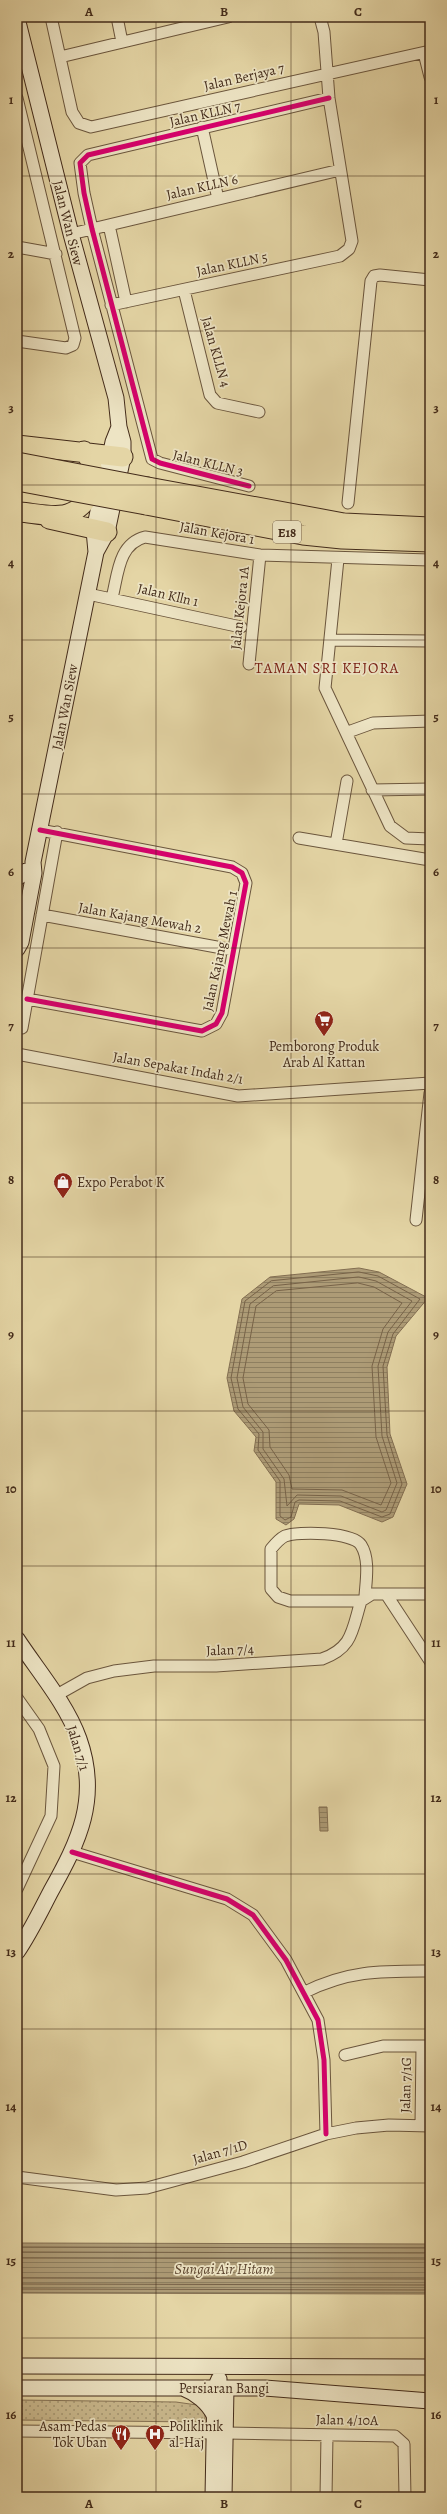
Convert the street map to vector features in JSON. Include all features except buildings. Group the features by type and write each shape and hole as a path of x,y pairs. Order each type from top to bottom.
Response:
{"highway":[{"path":"17,445 84,451 117,456"},
{"path":"18,511 64,515 82,504 93,479 93,466 84,451"},
{"name":"E18","path":"17,462 344,523 430,527"},
{"name":"E18","path":"17,481 303,535 342,539 430,542"},
{"path":"18,511 101,531"}],"street":[{"path":"51,17 60,57 122,42 181,22 228,17"},
{"path":"117,17 122,42"},
{"path":"320,17 329,98 340,170"},
{"name":"Jalan Wan Siew","path":"17,18 71,234 114,391 119,427 117,456 96,552 40,830 25,870 22,899 21,942 17,949"},
{"path":"427,52 430,77"},
{"name":"Jalan Berjaya 7","path":"60,57 72,112 79,123 91,127 327,73 427,52"},
{"path":"17,98 74,329 72,345 58,348 17,341"},
{"name":"Jalan KLLN 7","path":"92,229 80,170 80,162 88,154 329,98"},
{"path":"202,127 218,199"},
{"name":"Jalan KLLN 6","path":"71,234 340,170"},
{"name":"Jalan KLLN 5","path":"112,305 340,256 349,250 352,241 340,170"},
{"path":"109,225 126,302"},
{"path":"92,229 112,305"},
{"path":"17,247 56,254"},
{"path":"348,503 371,281 374,276 380,275 430,280"},
{"name":"Jalan KLLN 4","path":"184,290 210,394 217,403 259,412"},
{"name":"Jalan KLLN 3","path":"112,305 152,459 160,463 249,486"},
{"name":"Jalan Kejora 1","path":"112,598 122,554 134,541 144,537 260,555 338,559 430,560"},
{"name":"Jalan Kejora 1A","path":"249,664 260,555"},
{"path":"338,559 325,688 348,732 372,790 394,830 406,838 430,839"},
{"name":"Jalan Klln 1","path":"88,594 241,627"},
{"path":"330,640 430,641"},
{"path":"348,732 373,723 430,721"},
{"path":"336,844 347,781"},
{"path":"372,790 430,789"},
{"name":"Jalan Kajang Mewah 1","path":"27,999 202,1031 216,1024 222,1013 246,883 242,873 232,867 57,832 40,830"},
{"path":"22,1028 57,832"},
{"path":"299,838 430,860"},
{"name":"Jalan Wan Siew","path":"17,916 22,899"},
{"name":"Jalan Kajang Mewah 2","path":"42,915 233,950"},
{"name":"Jalan Sepakat Indah 2/1","path":"17,1054 238,1096 430,1083"},
{"path":"416,1220 430,1093"},
{"path":"366,1597 365,1555 361,1544 351,1537 339,1535 296,1534 285,1536 272,1549 271,1589 278,1597 290,1601 366,1597 386,1594 430,1594"},
{"path":"386,1594 430,1661"},
{"name":"Jalan 7/4","path":"56,1696 87,1678 114,1671 154,1666 216,1666 322,1659 336,1654 348,1643 366,1597"},
{"name":"Jalan 7/1","path":"17,1639 56,1696 79,1739 87,1776 88,1796 84,1818 72,1852 17,1952"},
{"path":"17,1698 39,1729 54,1766 51,1816 17,1889"},
{"path":"72,1852 227,1899 253,1915 286,1960 305,1992 318,2020 324,2060 326,2134"},
{"path":"305,1992 327,1981 370,1971 430,1971"},
{"path":"345,2055 383,2046 426,2046"},
{"name":"Jalan 7/1G","path":"425,2125 426,2046"},
{"name":"Jalan 7/1D","path":"17,2177 116,2190 147,2188 243,2162 326,2134 356,2128 425,2125"},
{"name":"Persiaran Bangi","path":"17,2366 430,2366"},
{"path":"86,2366 102,2372 206,2373 220,2385 220,2416 224,2433 224,2497"},
{"path":"220,2385 236,2374 383,2373 411,2366"},
{"name":"Persiaran Bangi","path":"17,2388 184,2388 220,2385 430,2401"},
{"path":"184,2388 194,2392 220,2416"},
{"path":"220,2416 234,2401 242,2396 265,2388"},
{"name":"Jalan 4/10A","path":"17,2431 395,2436 401,2439 404,2444 405,2497"},
{"path":"213,2497 224,2433"},
{"path":"326,2497 328,2435"}],"shaded area":[{"path":"17,2400 176,2402 197,2405 205,2413 205,2428 197,2428 197,2422 17,2420"}],"water":[{"path":"359,1268 379,1272 428,1298 396,1336 387,1367 390,1434 407,1484 393,1517 382,1522 339,1505 299,1504 294,1519 286,1525 276,1519 276,1482 254,1451 256,1437 234,1411 227,1378 242,1299 270,1277"},
{"path":"319,1807 327,1807 328,1831 320,1831"},
{"name":"Sungai Air Hitam","path":"17,2243 430,2244 430,2294 17,2293"}],"cycle path":[{"path":"249,486 160,463 152,459 92,229 84,193 80,163 88,155 329,98"},
{"path":"27,999 202,1031 216,1024 222,1013 246,883 242,873 232,867 40,830"},
{"path":"72,1852 227,1899 253,1915 286,1960 318,2020 324,2060 326,2134"}],"place":[{"name":"Pemborong Produk Arab Al Kattan","path":"324,1037"},
{"name":"Expo Perabot K","path":"63,1199"},
{"name":"Asam Pedas Tok Uban","path":"121,2451"},
{"name":"Poliklinik al-Haj","path":"155,2451"}],"district":[{"name":"TAMAN SRI KEJORA","path":"327,668"}]}
